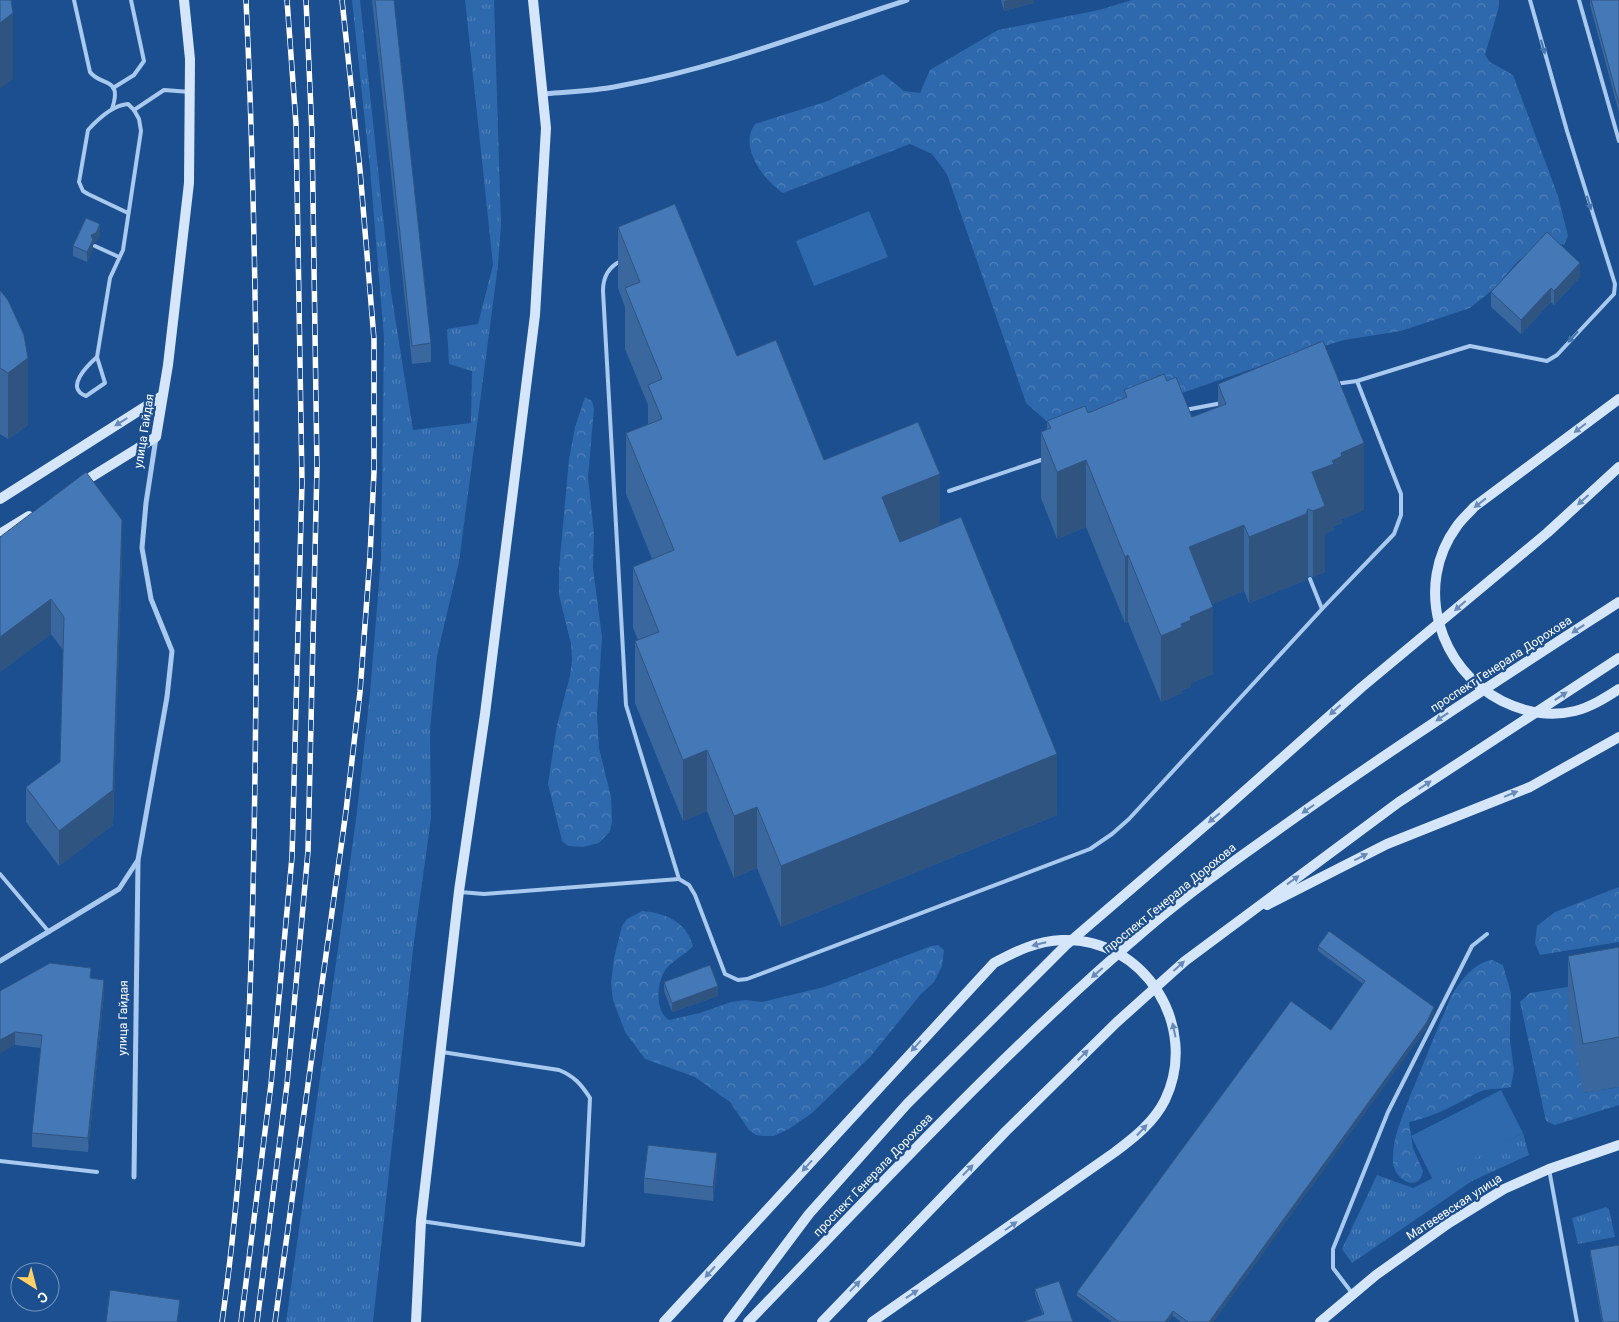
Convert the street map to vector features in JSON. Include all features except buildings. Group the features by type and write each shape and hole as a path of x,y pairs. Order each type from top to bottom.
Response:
{"main road":[{"name":"улица Гайдая","path":"156,437 189,183 190,59 184,0"},
{"path":"418,1322 416,1303 421,1221 458,891 485,714 535,315 546,128 533,0"},
{"path":"0,499 162,396"},
{"path":"1619,399 1474,507 1456,527 1443,552 1437,570 1435,592 1436,613 1446,645 1465,675 1479,687 1516,707 1532,712 1554,713 1575,711 1599,702 1619,689"},
{"path":"73,489 156,437"},
{"path":"728,1322 808,1214 907,1104 1066,944 1362,687 1547,532 1619,467"},
{"path":"0,534 40,509"},
{"name":"проспект Генерала Дорохова","path":"748,1322 956,1108 1082,986 1152,924 1246,852 1383,756 1619,602"},
{"path":"822,1322 1006,1131 1117,1022 1185,961 1239,918 1399,802 1619,658"},
{"path":"1239,918 1386,844 1530,786 1619,737"},
{"path":"664,1322 977,979 994,963 1014,952 1039,943 1063,940 1089,943 1108,948 1146,973 1160,992 1171,1017 1176,1037 1172,1078 1156,1115 1136,1136 1012,1226 872,1322"},
{"name":"Матвеевская улица","path":"1320,1322 1352,1293 1449,1222 1504,1189 1549,1168 1619,1145"}],"street":[{"path":"543,94 617,87 668,76 714,63 907,0"},
{"name":"улица Гайдая","path":"134,1176 138,860 168,697 172,651 151,599 142,548 146,503 156,437"},
{"name":"улица Гайдая","path":"48,932 119,889 138,860"},
{"path":"0,961 48,932"}],"lane":[{"path":"74,0 90,72 93,76 106,80 113,88 115,100 112,110"},
{"path":"113,88 134,75 144,61 131,0"},
{"path":"1327,386 1357,381 1470,346 1547,361 1557,355 1610,300 1616,290 1530,0"},
{"path":"1579,0 1619,142"},
{"path":"134,110 164,90 190,92"},
{"path":"98,357 81,372 78,381 78,388 86,396 105,383 98,357 110,278 123,250 141,131 139,119 128,104 112,110 88,130 79,182 83,191 128,213"},
{"path":"95,246 119,257"},
{"path":"626,260 609,269 603,283 603,291 626,705 679,879 689,886 695,895 725,974 738,980 747,979 1090,849 1112,834 1129,819 1322,609 1394,534 1402,515 1400,488 1357,381"},
{"path":"1181,412 1230,402"},
{"path":"949,491 1051,456"},
{"path":"1310,579 1322,609"},
{"path":"1,877 48,932"},
{"path":"458,891 484,894 679,879"},
{"path":"1352,1293 1333,1268 1333,1249 1392,1103 1472,946 1487,934"},
{"path":"421,1221 583,1245 590,1098 580,1083 570,1075 559,1070 440,1052"},
{"path":"0,1161 97,1172"},
{"path":"1549,1168 1577,1322"}],"green space":[{"path":"352,0 360,0 391,292 413,430 471,423 472,371 449,364 447,329 478,324 493,265 465,0 494,0 501,225 498,265 459,562 437,656 430,730 431,818 413,949 373,1322 286,1322 357,812 370,693 381,558 384,338 370,169"},
{"path":"1132,0 1499,0 1485,55 1490,62 1513,75 1558,196 1568,236 1564,245 1546,241 1517,262 1495,288 1470,308 1401,331 1344,340 1269,363 1121,414 1050,424 1026,403 947,174 932,154 910,144 783,193 761,172 751,153 751,133 755,124 828,101 883,74 904,91 920,93 930,70 998,30 1099,10"},
{"path":"869,211 888,257 814,286 796,241"},
{"path":"585,397 592,401 594,409 588,477 594,534 593,568 602,637 597,714 599,748 611,797 612,822 610,831 599,843 583,847 568,846 562,841 548,784 557,725 570,676 572,660 571,644 559,595 559,569 569,459 575,427"},
{"path":"1619,887 1619,942 1540,955 1535,943 1537,926 1555,912"},
{"path":"642,911 666,916 680,924 690,937 693,946 666,969 660,982 659,1004 664,1016 669,1020 700,1013 731,1002 746,1000 762,1002 824,987 931,946 938,945 944,950 942,966 934,982 921,994 870,1057 812,1113 789,1129 774,1136 756,1135 749,1130 730,1102 695,1077 645,1059 625,1032 613,1000 611,983 614,958 622,926 627,919"},
{"path":"1492,960 1503,965 1511,993 1510,1040 1514,1070 1511,1087 1481,1091 1435,1114 1409,1122 1413,1148 1423,1171 1421,1178 1417,1182 1407,1182 1394,1169 1393,1153 1398,1128 1410,1096 1453,993 1471,971 1486,961"},
{"path":"1616,979 1583,1093 1619,1087 1619,1105 1555,1125 1546,1121 1520,1002 1530,993"},
{"path":"1501,1090 1523,1133 1433,1180 1411,1136"},
{"path":"1523,1133 1529,1155 1472,1181 1352,1263 1342,1249 1377,1175 1413,1188"},
{"path":"1606,1207 1609,1209 1615,1237 1578,1244 1572,1218"}],"railway":[{"path":"222,1322 240,1163 250,1004 254,845 257,428 250,86 246,0"},
{"path":"241,1322 271,1084 292,857 302,482 296,124 287,0"},
{"path":"257,1322 287,1084 308,851 317,467 312,133 306,0"},
{"path":"275,1322 346,811 360,692 370,557 374,472 374,339 360,170 342,0"}]}
